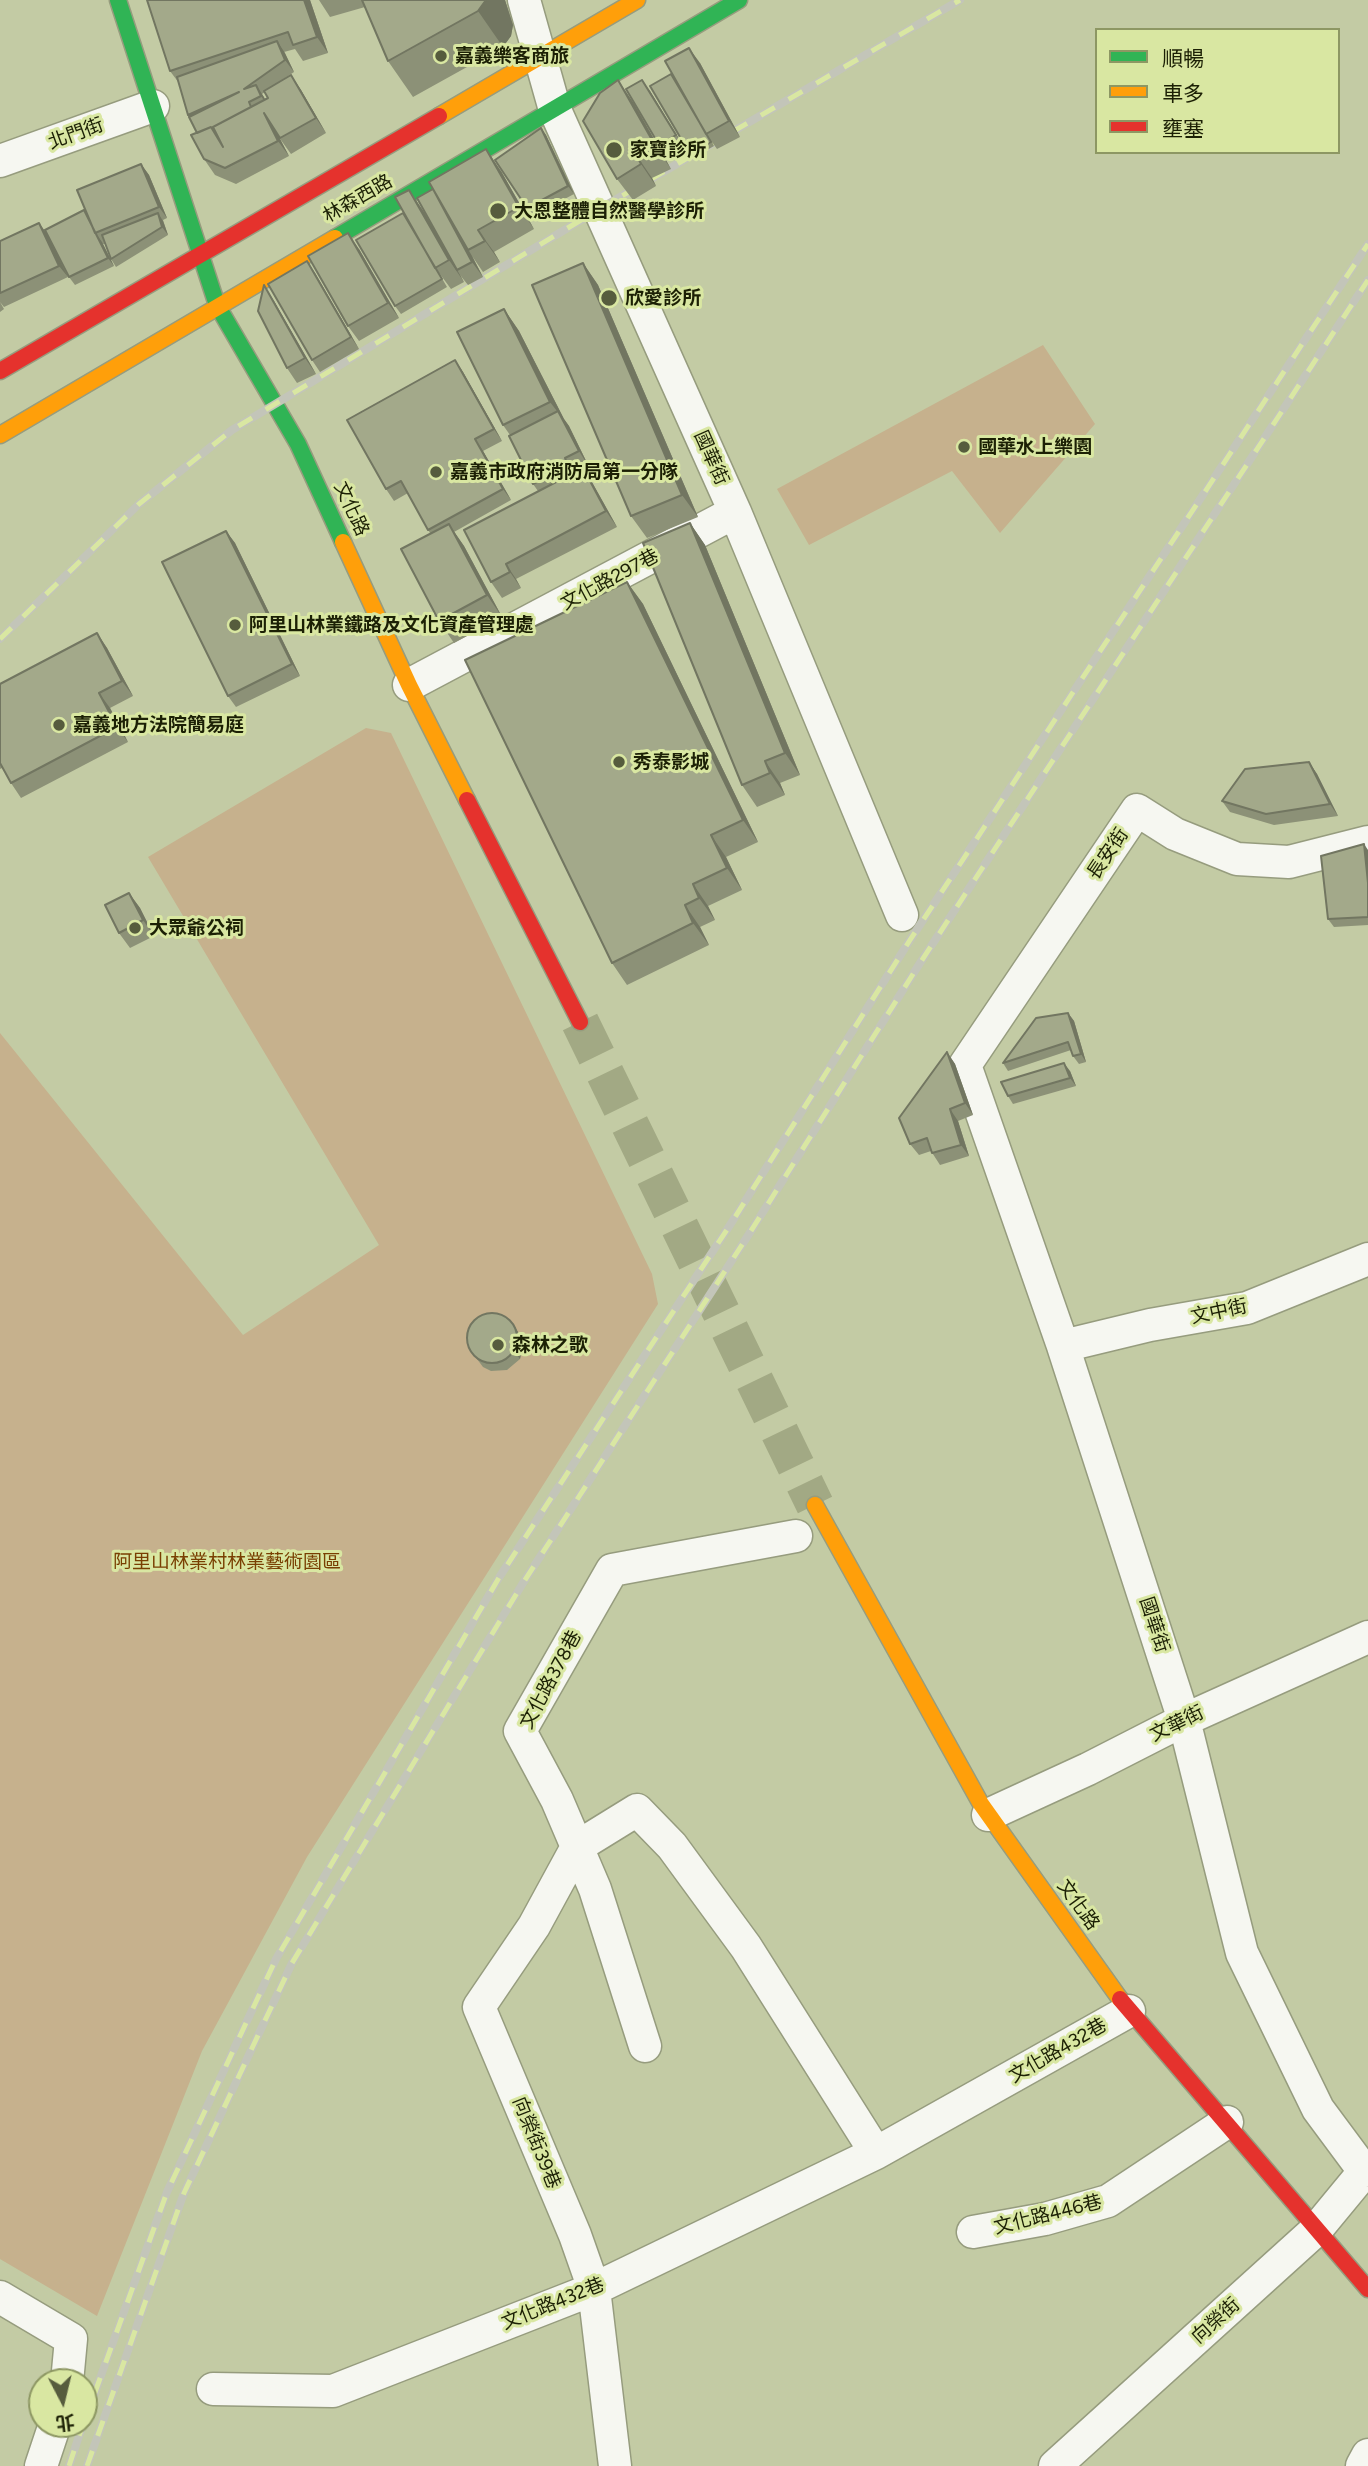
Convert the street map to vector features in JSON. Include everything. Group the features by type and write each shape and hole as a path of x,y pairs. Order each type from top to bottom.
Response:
{"street":[{"name":"文化路","path":"118,0 217,305 298,444 409,685 580,1023"},
{"name":"國華街","path":"524,0 555,110 735,512 902,915"},
{"name":"林森西路","path":"0,371 198,253 637,0"},
{"name":"林森西路","path":"0,435 739,0"},
{"name":"北門街","path":"0,161 153,106"},
{"name":"文化路297巷","path":"409,685 735,512"},
{"name":"長安街","path":"965,1065 1138,810 1175,834 1237,859 1289,862 1368,842"},
{"name":"國華街","path":"965,1065 1063,1346 1184,1720 1242,1953 1318,2109 1366,2169"},
{"name":"文中街","path":"1063,1346 1150,1325 1247,1308 1368,1259"},
{"name":"文化路","path":"815,1504 988,1815 1129,2011 1368,2288"},
{"name":"文化路378巷","path":"645,2046 595,1889 557,1800 520,1731 612,1570 796,1536"},
{"name":"文華街","path":"988,1815 1088,1769 1184,1720 1368,1637"},
{"path":"577,1847 637,1810 672,1846 746,1947 876,2153"},
{"name":"向榮街39巷","path":"577,1847 534,1926 479,2007 575,2235 594,2289 615,2466"},
{"name":"文化路432巷","path":"214,2389 333,2391 594,2289 876,2153 1129,2011"},
{"name":"文化路446巷","path":"973,2232 1045,2220 1108,2202 1227,2122"},
{"name":"向榮街","path":"1055,2466 1316,2230 1366,2169"},
{"path":"0,2297 71,2339 68,2368"},
{"path":"41,2466 50,2438"},
{"path":"1362,2466 1368,2455"}],"green space":[{"name":"國華水上樂園","path":"1043,345 1095,424 1000,533 952,471 809,545 777,489"},
{"name":"阿里山林業村林業藝術園區","path":"366,728 391,733 652,1274 658,1304 307,1857 202,2051 97,2316 0,2259 0,1033 243,1335 379,1245 148,857"}],"building":[{"path":"147,0 304,0 317,37 293,45 288,32 170,71"},
{"path":"362,0 486,0 478,11 388,61"},
{"path":"277,41 285,60 244,89 256,85 261,96 249,102 251,107 213,127 213,130 211,127 197,133 189,117 239,92 188,115 177,77"},
{"path":"689,48 729,121 706,134 665,61"},
{"path":"671,74 711,142 690,154 650,86"},
{"path":"291,75 316,118 280,138 264,113 278,141 225,168 204,159 191,135 211,127 223,147 213,127 268,98 264,91"},
{"path":"618,80 656,147 637,156 641,164 617,179 583,121 600,93"},
{"path":"642,80 676,135 659,145 626,89"},
{"path":"541,128 568,186 527,208 495,160"},
{"path":"486,149 519,207 478,230 485,241 468,250 429,182"},
{"path":"141,164 159,207 95,233 77,190"},
{"path":"433,189 472,262 457,270 417,198"},
{"path":"409,190 449,260 435,268 395,197"},
{"path":"84,210 108,258 69,277 45,230"},
{"path":"158,213 162,227 111,259 102,235"},
{"path":"403,213 442,279 395,306 356,240"},
{"path":"39,223 59,266 0,293 0,241"},
{"path":"348,233 388,303 348,326 308,256"},
{"path":"307,261 351,337 312,360 268,284"},
{"path":"583,263 682,495 631,516 532,285"},
{"path":"264,285 305,358 287,368 258,311"},
{"path":"504,309 550,402 503,425 457,332"},
{"name":"嘉義市政府消防局第一分隊","path":"455,360 494,429 475,439 503,489 428,530 401,481 386,489 347,420"},
{"path":"558,411 579,451 565,458 568,466 533,484 509,436"},
{"path":"583,468 606,511 506,564 510,572 491,582 464,530"},
{"path":"690,523 785,753 765,761 770,773 742,785 643,543"},
{"path":"449,524 487,595 439,621 401,549"},
{"name":"阿里山林業鐵路及文化資產管理處","path":"226,531 292,664 228,696 162,562"},
{"name":"秀泰影城","path":"627,582 743,820 711,835 727,868 693,884 699,898 685,905 693,923 612,963 465,660"},
{"name":"嘉義地方法院簡易庭","path":"97,633 122,681 99,693 117,727 11,783 0,763 0,684"},
{"path":"1309,762 1330,804 1266,814 1222,801 1245,769"},
{"path":"1364,844 1368,917 1328,919 1321,856"},
{"path":"129,893 143,920 119,933 105,905"},
{"path":"1068,1013 1081,1054 1073,1056 1068,1042 1003,1063 1036,1018"},
{"path":"947,1052 965,1103 950,1109 961,1145 932,1153 927,1138 910,1144 899,1118"},
{"path":"1064,1063 1070,1078 1008,1096 1001,1082"},
{"name":"森林之歌","path":"492,1313 509,1321 517,1338 509,1355 492,1363 475,1355 467,1338 475,1321"}],"tunnel":[{"path":"580,1022 815,1505"}],"railway":[{"path":"0,639 139,504 232,430 601,208 960,0"},
{"path":"98,2384 167,2192 276,1959 500,1576 730,1225 910,940 1368,244"},
{"path":"87,2466 184,2193 292,1963 523,1583 749,1234 920,963 1368,280"},
{"path":"69,2466 78,2438"}],"traffic: fast":[{"path":"118,0 217,305 298,444 343,542"},
{"path":"335,238 739,0"}],"traffic: slow":[{"path":"439,116 637,0"},
{"path":"0,435 335,238"},
{"path":"343,542 409,685 467,800"},
{"path":"815,1505 981,1804 1120,1999"}],"traffic: jam":[{"path":"0,371 439,116"},
{"path":"467,800 580,1022"},
{"path":"1120,1999 1368,2289"}],"place":[{"name":"嘉義樂客商旅","path":"441,56"},
{"name":"家寶診所","path":"614,150"},
{"name":"大恩整體自然醫學診所","path":"498,211"},
{"name":"欣愛診所","path":"609,298"},
{"name":"國華水上樂園","path":"964,447"},
{"name":"嘉義市政府消防局第一分隊","path":"436,472"},
{"name":"阿里山林業鐵路及文化資產管理處","path":"235,625"},
{"name":"嘉義地方法院簡易庭","path":"59,725"},
{"name":"秀泰影城","path":"619,762"},
{"name":"大眾爺公祠","path":"135,928"},
{"name":"森林之歌","path":"498,1345"}]}
